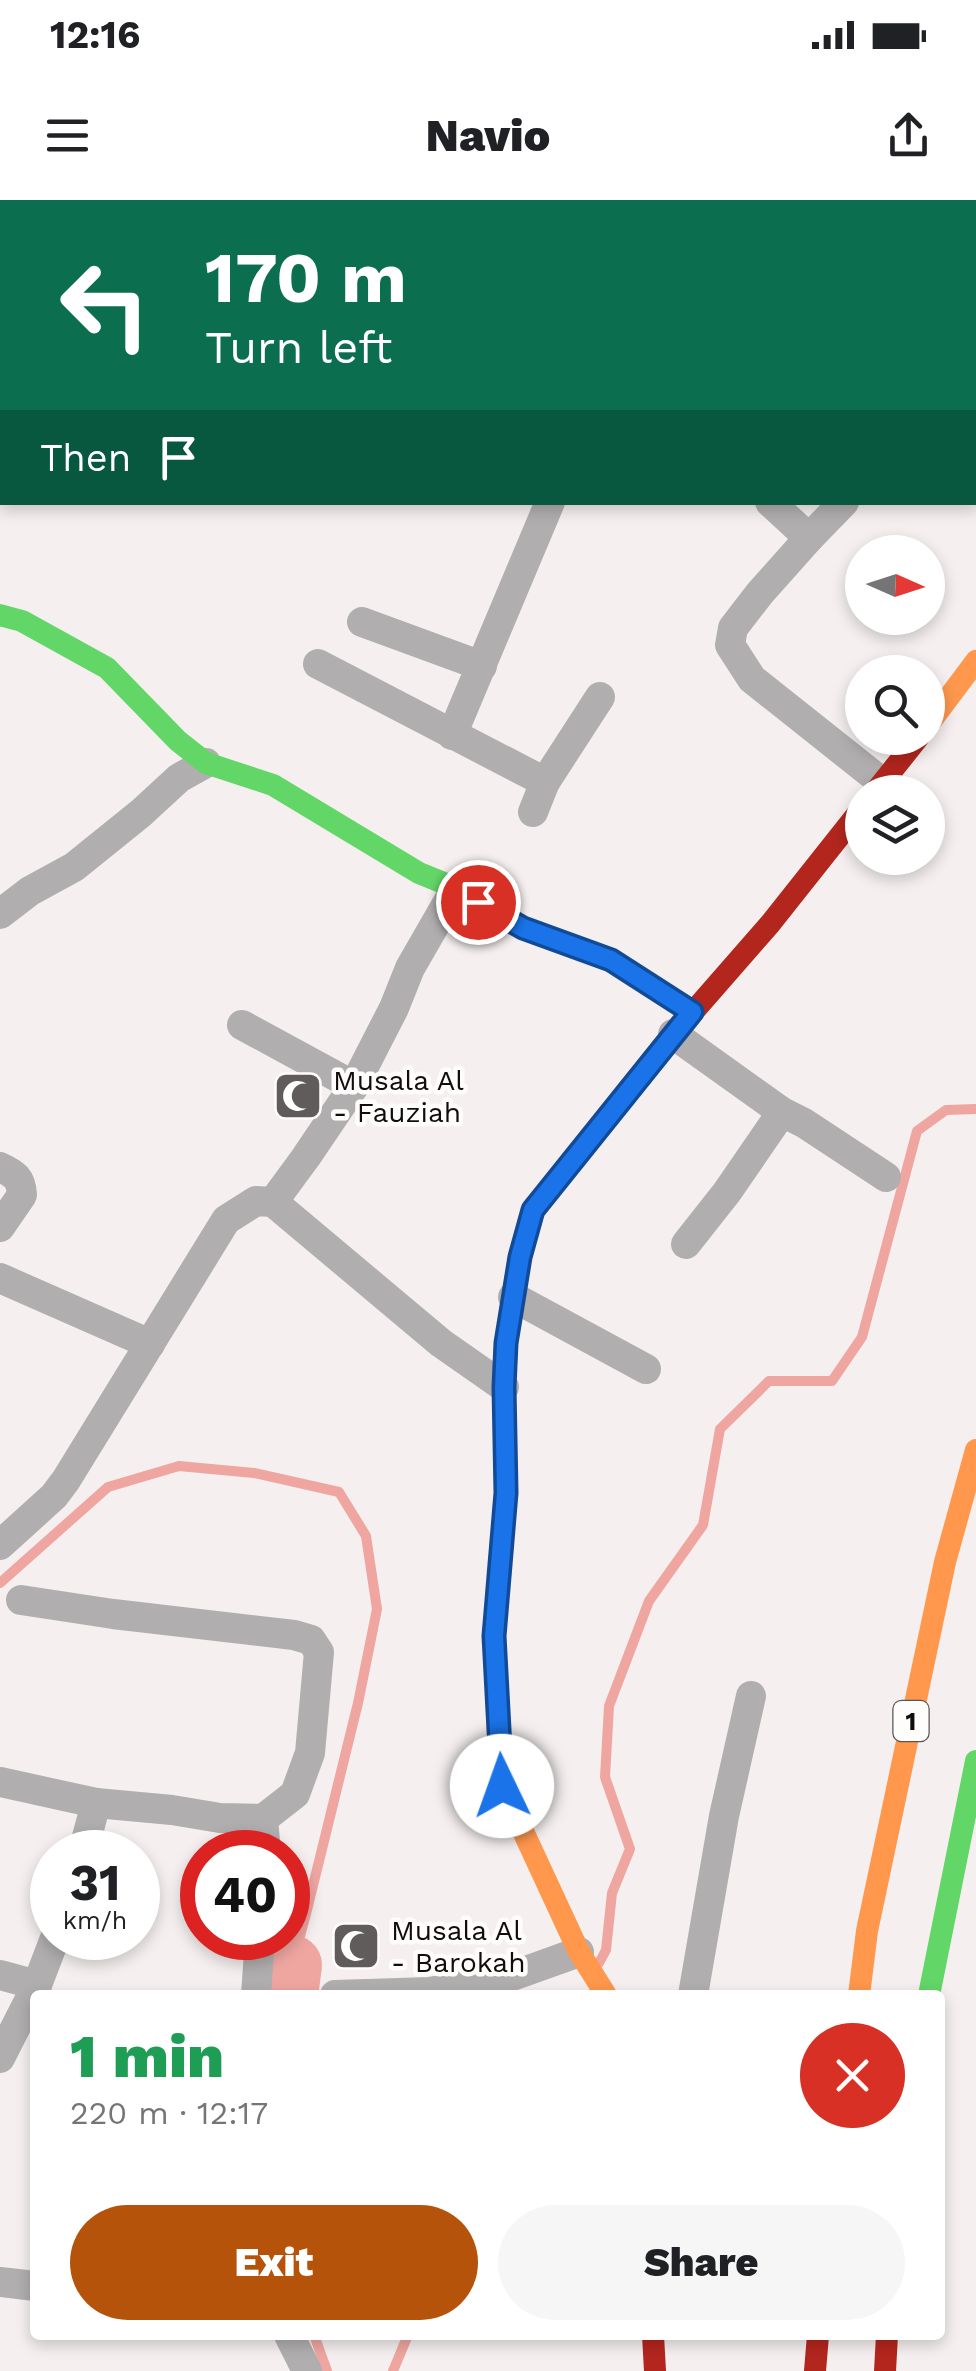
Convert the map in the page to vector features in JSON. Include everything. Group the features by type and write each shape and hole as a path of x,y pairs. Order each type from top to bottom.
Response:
{"main road":[{"path":"0,615 22,621 107,668 178,741 206,763 273,786 419,873 456,888 500,917 611,960 683,1023"},
{"path":"945,702 976,661"},
{"path":"889,775 905,755"},
{"path":"603,1990 584,1960 502,1786 494,1636 506,1493 506,1343 520,1257 533,1210 845,829"},
{"name":"1","path":"860,1990 867,1931 945,1562 976,1450"},
{"path":"931,1990 976,1760"},
{"path":"652,2340 655,2371"},
{"path":"815,2371 818,2340"},
{"path":"885,2371 887,2340"}],"street":[{"path":"452,735 549,505"},
{"path":"773,505 808,538"},
{"path":"841,505 732,628 730,646 752,678 864,775"},
{"path":"362,622 482,666"},
{"path":"318,664 546,782"},
{"path":"533,812 546,782 600,697"},
{"path":"0,914 30,891 74,867 141,814 178,778 206,763"},
{"path":"273,1202 354,1086 410,968 456,888"},
{"path":"683,1023 782,1112 886,1177"},
{"path":"242,1025 354,1086"},
{"path":"686,1244 728,1192 782,1112"},
{"path":"0,1167 21,1180 22,1195 0,1227"},
{"path":"0,1545 54,1496 226,1220 256,1201 273,1202 442,1343 504,1387"},
{"path":"0,1278 150,1344"},
{"path":"514,1298 646,1369"},
{"path":"0,1782 96,1803 263,1820 295,1794 310,1753 319,1652 311,1640 20,1600"},
{"path":"694,1990 724,1816 751,1696"},
{"path":"89,1830 96,1803"},
{"path":"263,1820 264,1830"},
{"path":"36,1990 47,1960"},
{"path":"256,1990 258,1960"},
{"path":"441,1990 584,1960"},
{"path":"0,1974 38,1986"},
{"path":"0,2058 30,2001"},
{"path":"0,2282 30,2285"},
{"path":"292,2340 307,2371"}],"waterway":[{"path":"599,1963 606,1950 612,1893 630,1849 605,1777 609,1706 649,1601 703,1525 720,1429 769,1381 832,1381 862,1337 917,1131 946,1110 976,1109"},
{"path":"0,1583 108,1487 179,1466 254,1473 339,1492 366,1536 377,1609 358,1703 285,1990"},
{"path":"289,1990 292,1965"},
{"path":"316,2340 327,2371"},
{"path":"393,2371 406,2340"}],"traffic: fast":[{"path":"0,615 22,621 107,668 178,741 206,763 273,785 500,917 611,960 692,1012"},
{"path":"930,1990 976,1761"}],"traffic: slow":[{"path":"945,702 976,661"},
{"path":"512,1302 504,1387 506,1493 494,1635 502,1786 579,1952 603,1990"},
{"path":"860,1990 867,1931 945,1562 976,1450"}],"traffic: jam":[{"path":"889,775 904,755"},
{"path":"512,1302 519,1257 533,1210 666,1043 770,924 845,829"},
{"path":"653,2340 655,2371"},
{"path":"815,2371 818,2340"},
{"path":"885,2371 887,2340"}],"place":[{"name":"Musala Al - Fauziah","path":"298,1096"},
{"name":"Musala Al - Barokah","path":"356,1946"}],"route":[{"path":"478,902 523,928 611,960 692,1012 533,1210 520,1257 506,1343 506,1493 494,1636 502,1786"}]}
